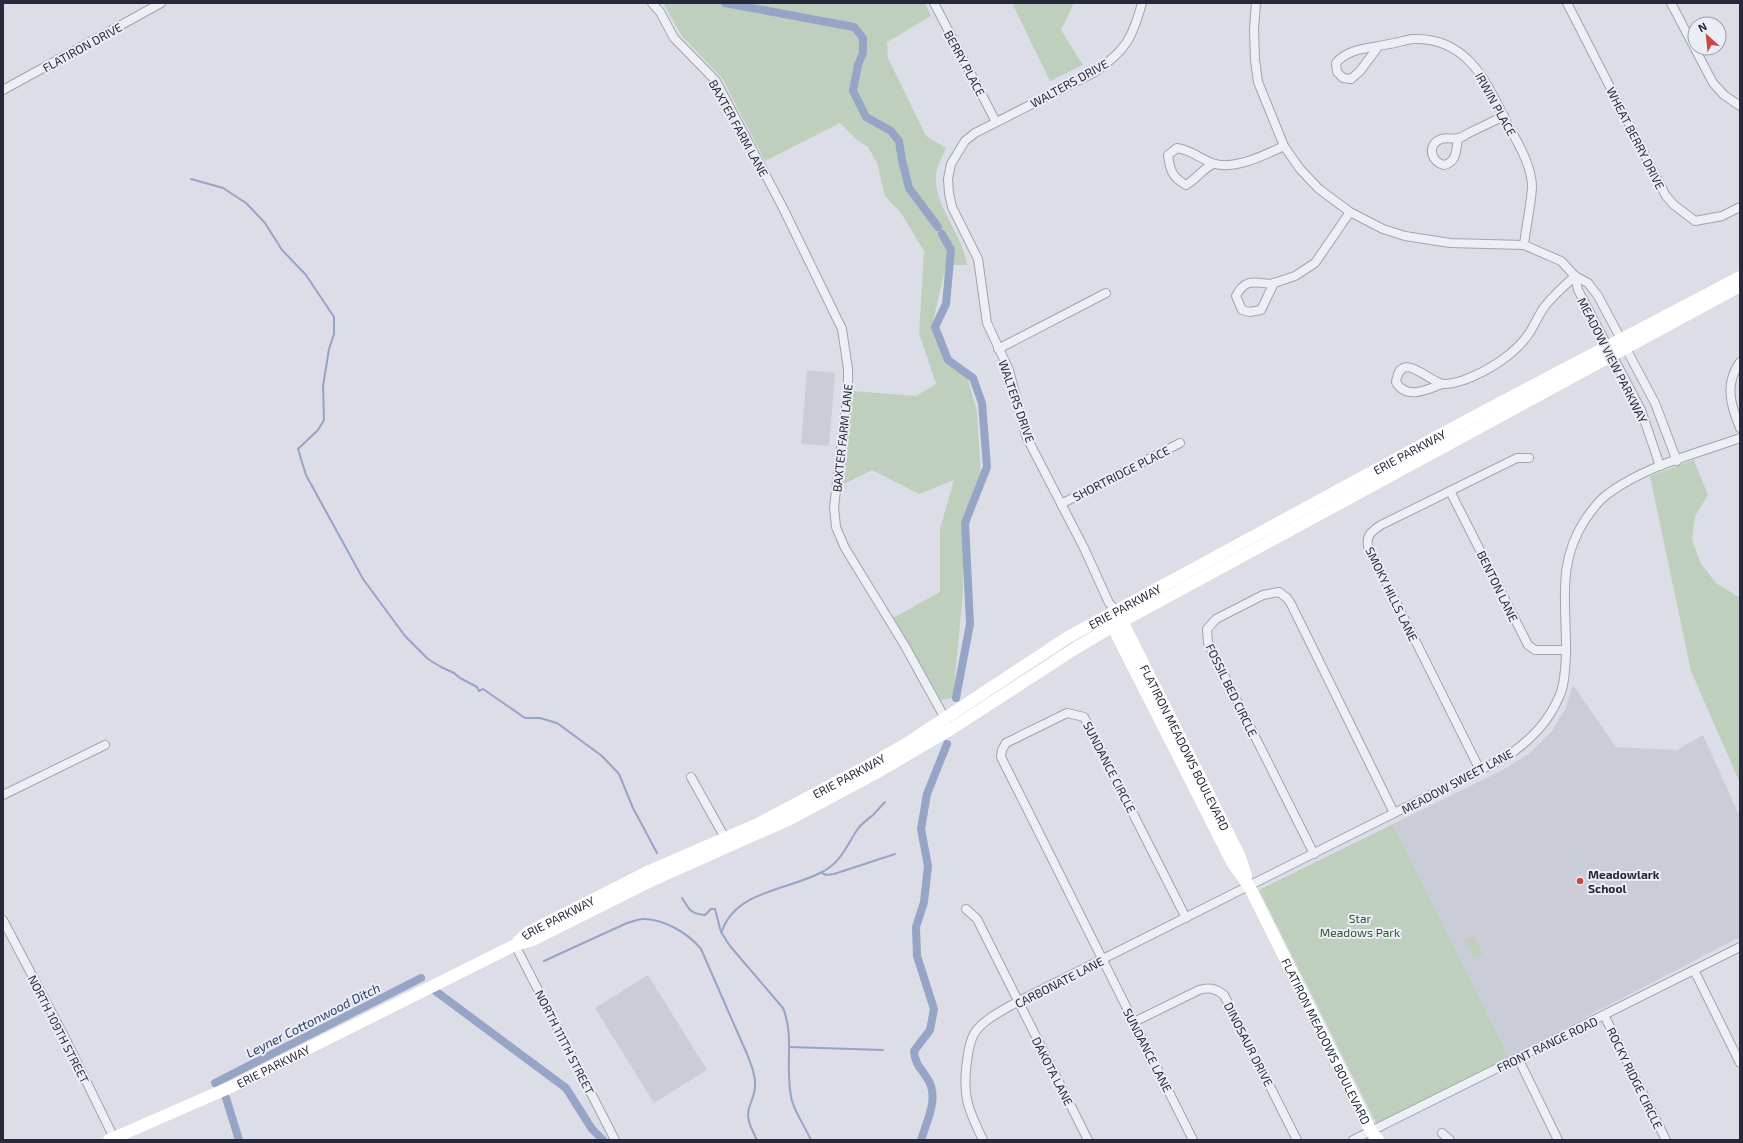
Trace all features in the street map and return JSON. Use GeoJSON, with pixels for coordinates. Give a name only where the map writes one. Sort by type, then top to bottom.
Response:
{"type":"FeatureCollection","features":[{"type":"Feature","properties":{"kind":"main road","name":"ERIE PARKWAY"},"geometry":{"type":"LineString","coordinates":[[515,944],[527,933],[647,872],[785,810],[906,744],[948,724],[1118,624],[1624,344],[1740,277]]}},
{"type":"Feature","properties":{"kind":"main road","name":"ERIE PARKWAY"},"geometry":{"type":"LineString","coordinates":[[1624,344],[1740,286]]}},
{"type":"Feature","properties":{"kind":"main road","name":"ERIE PARKWAY"},"geometry":{"type":"LineString","coordinates":[[112,1139],[233,1086],[515,944],[532,940],[654,879],[790,819],[876,773],[948,724],[1068,636],[1112,609],[1477,415],[1611,351]]}},
{"type":"Feature","properties":{"kind":"main road","name":"FLATIRON MEADOWS BOULEVARD"},"geometry":{"type":"LineString","coordinates":[[1112,609],[1232,862],[1249,886],[1374,1137]]}},
{"type":"Feature","properties":{"kind":"street","name":"FLATIRON DRIVE"},"geometry":{"type":"LineString","coordinates":[[3,90],[100,38],[160,3]]}},
{"type":"Feature","properties":{"kind":"street","name":"BAXTER FARM LANE"},"geometry":{"type":"LineString","coordinates":[[652,3],[660,12],[674,38],[716,81],[783,208],[842,329],[848,369],[848,392],[834,506],[836,527],[845,548],[905,646],[948,724]]}},
{"type":"Feature","properties":{"kind":"street","name":"BERRY PLACE"},"geometry":{"type":"LineString","coordinates":[[934,3],[996,122]]}},
{"type":"Feature","properties":{"kind":"street","name":"WALTERS DRIVE"},"geometry":{"type":"LineString","coordinates":[[1112,609],[1026,436],[1009,370],[987,323],[978,259],[952,207],[948,179],[951,164],[965,141],[996,122],[1095,72],[1111,60],[1125,47],[1136,24],[1142,3]]}},
{"type":"Feature","properties":{"kind":"street","name":"MEADOW VIEW PARKWAY"},"geometry":{"type":"LineString","coordinates":[[1256,3],[1254,29],[1258,82],[1284,146],[1300,169],[1320,189],[1350,212],[1383,229],[1405,236],[1450,243],[1504,243],[1524,245],[1561,261],[1575,276],[1588,282],[1598,296],[1656,403],[1677,461]]}},
{"type":"Feature","properties":{"kind":"street","name":"WHEAT BERRY DRIVE"},"geometry":{"type":"LineString","coordinates":[[1567,3],[1666,196],[1674,205],[1695,221],[1722,216],[1740,207]]}},
{"type":"Feature","properties":{"kind":"street"},"geometry":{"type":"LineString","coordinates":[[1671,3],[1713,83],[1724,95],[1740,106]]}},
{"type":"Feature","properties":{"kind":"street","name":"IRWIN PLACE"},"geometry":{"type":"LineString","coordinates":[[1378,47],[1360,71],[1351,79],[1343,78],[1337,72],[1336,63],[1341,56],[1353,52],[1413,39],[1432,41],[1450,47],[1463,55],[1481,73],[1522,151],[1529,170],[1532,186],[1524,245]]}},
{"type":"Feature","properties":{"kind":"street"},"geometry":{"type":"LineString","coordinates":[[1458,138],[1504,116]]}},
{"type":"Feature","properties":{"kind":"street"},"geometry":{"type":"LineString","coordinates":[[1213,164],[1188,150],[1177,148],[1168,155],[1170,168],[1176,179],[1186,185],[1195,180],[1205,168],[1213,164],[1253,161],[1284,146]]}},
{"type":"Feature","properties":{"kind":"street"},"geometry":{"type":"LineString","coordinates":[[1274,283],[1261,310],[1250,312],[1242,310],[1236,296],[1241,286],[1250,282],[1274,283],[1295,276],[1315,263],[1350,212]]}},
{"type":"Feature","properties":{"kind":"street","name":"MEADOW VIEW PARKWAY"},"geometry":{"type":"LineString","coordinates":[[1575,276],[1578,290],[1641,410],[1660,466]]}},
{"type":"Feature","properties":{"kind":"street"},"geometry":{"type":"LineString","coordinates":[[1442,384],[1411,367],[1400,371],[1396,382],[1402,390],[1410,392],[1431,389],[1442,384],[1459,382],[1496,364],[1515,349],[1529,334],[1545,307],[1575,276]]}},
{"type":"Feature","properties":{"kind":"street"},"geometry":{"type":"LineString","coordinates":[[998,349],[1106,293]]}},
{"type":"Feature","properties":{"kind":"street"},"geometry":{"type":"LineString","coordinates":[[1740,362],[1733,374],[1730,385],[1730,397],[1733,411],[1740,428]]}},
{"type":"Feature","properties":{"kind":"street","name":"MEADOW SWEET LANE"},"geometry":{"type":"LineString","coordinates":[[1249,886],[1508,756],[1530,740],[1545,722],[1560,696],[1564,681],[1566,650],[1564,581],[1567,559],[1576,533],[1589,514],[1607,494],[1639,474],[1740,438]]}},
{"type":"Feature","properties":{"kind":"street","name":"SHORTRIDGE PLACE"},"geometry":{"type":"LineString","coordinates":[[1061,504],[1180,443]]}},
{"type":"Feature","properties":{"kind":"street","name":"SMOKY HILLS LANE"},"geometry":{"type":"LineString","coordinates":[[1480,770],[1374,559],[1368,546],[1367,538],[1371,532],[1381,525],[1517,458],[1529,458]]}},
{"type":"Feature","properties":{"kind":"street","name":"BENTON LANE"},"geometry":{"type":"LineString","coordinates":[[1450,491],[1528,645],[1535,650],[1566,650]]}},
{"type":"Feature","properties":{"kind":"street","name":"FOSSIL BED CIRCLE"},"geometry":{"type":"LineString","coordinates":[[1314,854],[1208,643],[1207,629],[1216,619],[1263,595],[1279,592],[1287,598],[1394,813]]}},
{"type":"Feature","properties":{"kind":"street","name":"SUNDANCE CIRCLE"},"geometry":{"type":"LineString","coordinates":[[1102,960],[1002,757],[1002,750],[1006,743],[1013,739],[1067,713],[1084,717],[1186,918]]}},
{"type":"Feature","properties":{"kind":"street"},"geometry":{"type":"LineString","coordinates":[[3,795],[105,745]]}},
{"type":"Feature","properties":{"kind":"street"},"geometry":{"type":"LineString","coordinates":[[691,778],[725,838]]}},
{"type":"Feature","properties":{"kind":"street","name":"CARBONATE LANE"},"geometry":{"type":"LineString","coordinates":[[983,1140],[966,1102],[964,1081],[968,1055],[974,1034],[989,1019],[1019,1001],[1249,886]]}},
{"type":"Feature","properties":{"kind":"street","name":"DAKOTA LANE"},"geometry":{"type":"LineString","coordinates":[[966,909],[977,918],[1088,1140]]}},
{"type":"Feature","properties":{"kind":"street","name":"NORTH 109TH STREET"},"geometry":{"type":"LineString","coordinates":[[3,920],[65,1038],[112,1139]]}},
{"type":"Feature","properties":{"kind":"street","name":"NORTH 111TH STREET"},"geometry":{"type":"LineString","coordinates":[[515,944],[615,1140]]}},
{"type":"Feature","properties":{"kind":"street","name":"FRONT RANGE ROAD"},"geometry":{"type":"LineString","coordinates":[[1353,1140],[1374,1137],[1518,1058],[1740,947]]}},
{"type":"Feature","properties":{"kind":"street","name":"SUNDANCE LANE"},"geometry":{"type":"LineString","coordinates":[[1102,960],[1193,1140]]}},
{"type":"Feature","properties":{"kind":"street"},"geometry":{"type":"LineString","coordinates":[[1694,970],[1740,1063]]}},
{"type":"Feature","properties":{"kind":"street","name":"DINOSAUR DRIVE"},"geometry":{"type":"LineString","coordinates":[[1134,1022],[1198,990],[1208,987],[1217,989],[1224,995],[1297,1140]]}},
{"type":"Feature","properties":{"kind":"street","name":"ROCKY RIDGE CIRCLE"},"geometry":{"type":"LineString","coordinates":[[1604,1015],[1666,1140]]}},
{"type":"Feature","properties":{"kind":"street"},"geometry":{"type":"LineString","coordinates":[[1518,1058],[1558,1140]]}},
{"type":"Feature","properties":{"kind":"street"},"geometry":{"type":"LineString","coordinates":[[1442,1133],[1450,1140]]}},
{"type":"Feature","properties":{"kind":"shaded area"},"geometry":{"type":"Polygon","coordinates":[[[807,370],[835,373],[829,446],[801,444],[807,370]]]}},
{"type":"Feature","properties":{"kind":"shaded area","name":"Meadowlark School"},"geometry":{"type":"Polygon","coordinates":[[[1573,685],[1616,747],[1677,750],[1703,735],[1740,817],[1740,937],[1509,1057],[1393,824],[1501,771],[1530,753],[1552,731],[1565,709],[1573,685]]]}},
{"type":"Feature","properties":{"kind":"shaded area"},"geometry":{"type":"Polygon","coordinates":[[[648,975],[707,1070],[654,1103],[595,1008],[648,975]]]}},
{"type":"Feature","properties":{"kind":"green space"},"geometry":{"type":"Polygon","coordinates":[[[663,3],[925,3],[931,16],[887,42],[888,58],[926,136],[946,148],[936,175],[936,186],[943,208],[960,242],[967,265],[946,265],[932,326],[946,358],[968,379],[977,412],[981,476],[963,521],[963,592],[953,698],[941,700],[893,618],[940,592],[940,529],[954,480],[919,494],[872,470],[842,485],[853,391],[916,396],[936,384],[919,333],[924,251],[901,213],[885,196],[877,163],[868,147],[857,140],[840,123],[765,161],[722,78],[682,36],[663,3]]]}},
{"type":"Feature","properties":{"kind":"green space"},"geometry":{"type":"Polygon","coordinates":[[[1012,3],[1074,3],[1061,30],[1083,65],[1050,81],[1012,3]]]}},
{"type":"Feature","properties":{"kind":"green space"},"geometry":{"type":"Polygon","coordinates":[[[1694,460],[1708,495],[1695,516],[1692,540],[1701,564],[1716,583],[1740,598],[1740,783],[1691,671],[1650,476],[1694,460]]]}},
{"type":"Feature","properties":{"kind":"green space","name":"Star Meadows Park"},"geometry":{"type":"Polygon","coordinates":[[[1393,824],[1509,1057],[1376,1123],[1259,890],[1393,824]]]}},
{"type":"Feature","properties":{"kind":"green space"},"geometry":{"type":"Polygon","coordinates":[[[1474,936],[1483,954],[1474,958],[1465,940],[1474,936]]]}},
{"type":"Feature","properties":{"kind":"waterway","name":"Leyner Cottonwood Ditch"},"geometry":{"type":"LineString","coordinates":[[725,3],[854,27],[863,38],[863,53],[858,65],[853,91],[866,117],[891,131],[899,141],[909,188],[938,227]]}},
{"type":"Feature","properties":{"kind":"waterway"},"geometry":{"type":"LineString","coordinates":[[191,179],[223,188],[246,203],[265,223],[282,250],[306,275],[334,317],[334,334],[329,349],[323,386],[324,420],[318,430],[298,449],[306,475],[363,579],[405,636],[428,659],[477,687],[479,691],[483,689],[525,718],[540,718],[557,723],[602,756],[619,774],[633,808],[657,853]]}},
{"type":"Feature","properties":{"kind":"waterway","name":"Leyner Cottonwood Ditch"},"geometry":{"type":"LineString","coordinates":[[942,234],[951,250],[946,304],[935,327],[948,360],[973,378],[982,403],[987,467],[965,523],[970,624],[956,698]]}},
{"type":"Feature","properties":{"kind":"waterway","name":"Leyner Cottonwood Ditch"},"geometry":{"type":"LineString","coordinates":[[921,1140],[931,1109],[932,1093],[931,1085],[920,1068],[914,1051],[930,1030],[934,1009],[917,956],[916,927],[924,902],[928,866],[921,829],[927,794],[947,744]]}},
{"type":"Feature","properties":{"kind":"waterway"},"geometry":{"type":"LineString","coordinates":[[722,931],[729,918],[739,907],[750,900],[764,893],[807,879],[833,865],[838,860],[859,828],[885,802]]}},
{"type":"Feature","properties":{"kind":"waterway"},"geometry":{"type":"LineString","coordinates":[[822,873],[826,875],[834,874],[895,854]]}},
{"type":"Feature","properties":{"kind":"waterway"},"geometry":{"type":"LineString","coordinates":[[682,898],[691,911],[696,914],[705,915],[711,909],[715,909],[721,932],[730,946],[783,1008],[787,1019],[789,1042],[789,1078],[792,1101],[811,1140]]}},
{"type":"Feature","properties":{"kind":"waterway"},"geometry":{"type":"LineString","coordinates":[[544,961],[627,923],[641,919],[659,921],[667,924],[682,932],[696,943],[701,949],[752,1066],[755,1079],[755,1089],[748,1119],[757,1140]]}},
{"type":"Feature","properties":{"kind":"waterway","name":"Leyner Cottonwood Ditch"},"geometry":{"type":"LineString","coordinates":[[215,1083],[421,978]]}},
{"type":"Feature","properties":{"kind":"waterway","name":"Leyner Cottonwood Ditch"},"geometry":{"type":"LineString","coordinates":[[434,990],[566,1088],[592,1129],[603,1140]]}},
{"type":"Feature","properties":{"kind":"waterway"},"geometry":{"type":"LineString","coordinates":[[789,1047],[883,1050]]}},
{"type":"Feature","properties":{"kind":"waterway","name":"Leyner Cottonwood Ditch"},"geometry":{"type":"LineString","coordinates":[[226,1098],[239,1140]]}},
{"type":"Feature","properties":{"kind":"place","name":"Meadowlark School"},"geometry":{"type":"Point","coordinates":[1580,881]}}]}
